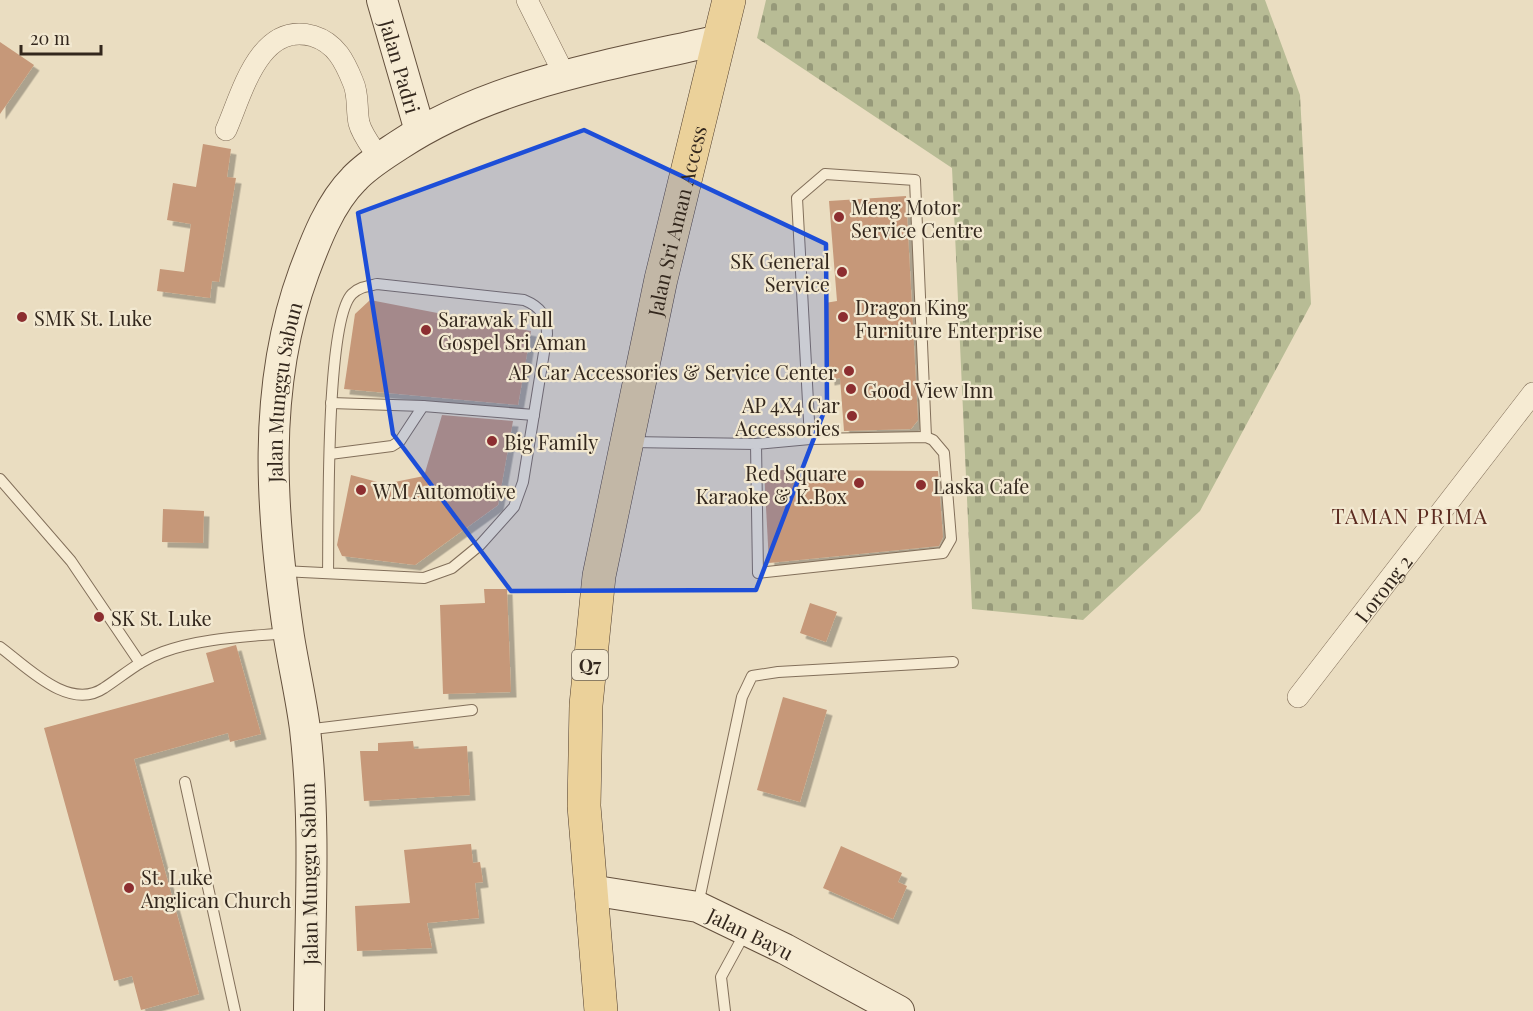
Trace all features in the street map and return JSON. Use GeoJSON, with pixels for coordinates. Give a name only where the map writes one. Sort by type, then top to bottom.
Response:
{"type":"FeatureCollection","features":[{"type":"Feature","properties":{"kind":"main road","name":"Jalan Sri Aman Access"},"geometry":{"type":"LineString","coordinates":[[627,442],[661,279],[729,0]]}},
{"type":"Feature","properties":{"kind":"main road","name":"Q7"},"geometry":{"type":"LineString","coordinates":[[601,1011],[584,806],[586,705],[599,576],[627,442]]}},
{"type":"Feature","properties":{"kind":"street","name":"Jalan Padri"},"geometry":{"type":"LineString","coordinates":[[382,0],[420,132]]}},
{"type":"Feature","properties":{"kind":"street"},"geometry":{"type":"LineString","coordinates":[[527,0],[565,76]]}},
{"type":"Feature","properties":{"kind":"street"},"geometry":{"type":"LineString","coordinates":[[226,130],[252,68],[265,50],[281,38],[307,35],[338,51],[355,86],[359,124],[380,158]]}},
{"type":"Feature","properties":{"kind":"street","name":"Jalan Munggu Sabun"},"geometry":{"type":"LineString","coordinates":[[309,1011],[312,854],[305,730],[289,633],[274,507],[272,444],[279,380],[292,305],[310,256],[335,204],[354,179],[380,158],[449,116],[565,76],[719,40]]}},
{"type":"Feature","properties":{"kind":"street","name":"Lorong 2"},"geometry":{"type":"LineString","coordinates":[[1298,697],[1533,393]]}},
{"type":"Feature","properties":{"kind":"street","name":"Jalan Bayu"},"geometry":{"type":"LineString","coordinates":[[590,890],[698,907],[900,1011]]}},
{"type":"Feature","properties":{"kind":"lane"},"geometry":{"type":"LineString","coordinates":[[810,439],[797,198],[825,174],[915,180],[926,437]]}},
{"type":"Feature","properties":{"kind":"lane"},"geometry":{"type":"LineString","coordinates":[[282,571],[424,578],[452,568],[480,545],[514,507],[523,482],[547,334],[543,314],[535,305],[524,300],[377,284],[362,287],[351,295],[342,312],[330,403],[328,573]]}},
{"type":"Feature","properties":{"kind":"lane"},"geometry":{"type":"LineString","coordinates":[[330,403],[423,406],[534,415]]}},
{"type":"Feature","properties":{"kind":"lane"},"geometry":{"type":"LineString","coordinates":[[330,454],[392,446],[400,441],[423,406]]}},
{"type":"Feature","properties":{"kind":"lane"},"geometry":{"type":"LineString","coordinates":[[627,442],[756,444],[810,439],[926,437],[933,440],[944,453],[951,539],[943,553],[758,573],[756,444]]}},
{"type":"Feature","properties":{"kind":"lane"},"geometry":{"type":"LineString","coordinates":[[0,479],[72,561],[140,663]]}},
{"type":"Feature","properties":{"kind":"lane"},"geometry":{"type":"LineString","coordinates":[[0,647],[52,686],[83,694],[99,691],[140,663],[163,652],[198,644],[289,633]]}},
{"type":"Feature","properties":{"kind":"lane"},"geometry":{"type":"LineString","coordinates":[[698,907],[742,697],[752,676],[777,672],[953,662]]}},
{"type":"Feature","properties":{"kind":"lane"},"geometry":{"type":"LineString","coordinates":[[305,730],[472,710]]}},
{"type":"Feature","properties":{"kind":"lane"},"geometry":{"type":"LineString","coordinates":[[185,782],[235,1011]]}},
{"type":"Feature","properties":{"kind":"lane"},"geometry":{"type":"LineString","coordinates":[[725,1011],[721,977],[746,930]]}},
{"type":"Feature","properties":{"kind":"highlighted area"},"geometry":{"type":"Polygon","coordinates":[[[584,130],[826,244],[827,404],[756,590],[511,591],[393,434],[358,213],[584,130]]]}},
{"type":"Feature","properties":{"kind":"green space"},"geometry":{"type":"Polygon","coordinates":[[[766,0],[1265,0],[1300,95],[1311,304],[1200,511],[1083,620],[972,609],[952,168],[757,38],[766,0]]]}},
{"type":"Feature","properties":{"kind":"building"},"geometry":{"type":"Polygon","coordinates":[[[0,42],[34,65],[0,114],[0,42]]]}},
{"type":"Feature","properties":{"kind":"building"},"geometry":{"type":"Polygon","coordinates":[[[203,144],[231,149],[227,177],[236,178],[219,282],[212,281],[210,298],[157,291],[160,269],[184,272],[191,224],[167,220],[173,183],[196,187],[203,144]]]}},
{"type":"Feature","properties":{"kind":"building"},"geometry":{"type":"Polygon","coordinates":[[[906,196],[918,420],[911,429],[844,431],[840,378],[829,380],[825,303],[837,301],[829,201],[906,196]]]}},
{"type":"Feature","properties":{"kind":"building"},"geometry":{"type":"Polygon","coordinates":[[[370,300],[531,331],[518,405],[344,389],[355,314],[370,300]]]}},
{"type":"Feature","properties":{"kind":"building"},"geometry":{"type":"Polygon","coordinates":[[[442,415],[513,421],[498,505],[415,565],[342,556],[337,545],[351,475],[385,484],[424,476],[442,415]]]}},
{"type":"Feature","properties":{"kind":"building"},"geometry":{"type":"Polygon","coordinates":[[[764,470],[938,471],[943,537],[939,546],[769,563],[764,470]]]}},
{"type":"Feature","properties":{"kind":"building"},"geometry":{"type":"Polygon","coordinates":[[[163,509],[204,511],[203,543],[162,542],[163,509]]]}},
{"type":"Feature","properties":{"kind":"building"},"geometry":{"type":"Polygon","coordinates":[[[484,589],[507,589],[511,692],[443,694],[440,605],[485,603],[484,589]]]}},
{"type":"Feature","properties":{"kind":"building"},"geometry":{"type":"Polygon","coordinates":[[[810,603],[837,612],[826,642],[800,633],[810,603]]]}},
{"type":"Feature","properties":{"kind":"building"},"geometry":{"type":"Polygon","coordinates":[[[236,645],[261,734],[230,742],[228,733],[134,759],[199,994],[141,1010],[132,976],[114,981],[44,728],[214,682],[206,653],[236,645]]]}},
{"type":"Feature","properties":{"kind":"building"},"geometry":{"type":"Polygon","coordinates":[[[783,697],[827,710],[800,802],[757,790],[783,697]]]}},
{"type":"Feature","properties":{"kind":"building"},"geometry":{"type":"Polygon","coordinates":[[[413,741],[414,749],[467,746],[470,795],[364,801],[360,751],[378,751],[378,743],[413,741]]]}},
{"type":"Feature","properties":{"kind":"building"},"geometry":{"type":"Polygon","coordinates":[[[471,844],[473,863],[480,862],[483,882],[475,883],[479,918],[427,923],[432,948],[357,951],[355,906],[410,903],[404,850],[471,844]]]}},
{"type":"Feature","properties":{"kind":"building"},"geometry":{"type":"Polygon","coordinates":[[[841,846],[902,873],[898,882],[907,886],[893,919],[823,888],[841,846]]]}},
{"type":"Feature","properties":{"kind":"place","name":"Meng Motor Service Centre"},"geometry":{"type":"Point","coordinates":[839,217]}},
{"type":"Feature","properties":{"kind":"place","name":"SK General Service"},"geometry":{"type":"Point","coordinates":[842,272]}},
{"type":"Feature","properties":{"kind":"place","name":"SMK St. Luke"},"geometry":{"type":"Point","coordinates":[22,317]}},
{"type":"Feature","properties":{"kind":"place","name":"Dragon King Furniture Enterprise"},"geometry":{"type":"Point","coordinates":[843,317]}},
{"type":"Feature","properties":{"kind":"place","name":"Sarawak Full Gospel Sri Aman"},"geometry":{"type":"Point","coordinates":[426,330]}},
{"type":"Feature","properties":{"kind":"place","name":"AP Car Accessories & Service Center"},"geometry":{"type":"Point","coordinates":[849,371]}},
{"type":"Feature","properties":{"kind":"place","name":"Good View Inn"},"geometry":{"type":"Point","coordinates":[851,389]}},
{"type":"Feature","properties":{"kind":"place","name":"AP 4X4 Car Accessories"},"geometry":{"type":"Point","coordinates":[852,416]}},
{"type":"Feature","properties":{"kind":"place","name":"Big Family"},"geometry":{"type":"Point","coordinates":[492,441]}},
{"type":"Feature","properties":{"kind":"place","name":"Red Square Karaoke & K.Box"},"geometry":{"type":"Point","coordinates":[859,483]}},
{"type":"Feature","properties":{"kind":"place","name":"Laska Cafe"},"geometry":{"type":"Point","coordinates":[921,485]}},
{"type":"Feature","properties":{"kind":"place","name":"WM Automotive"},"geometry":{"type":"Point","coordinates":[361,490]}},
{"type":"Feature","properties":{"kind":"place","name":"SK St. Luke"},"geometry":{"type":"Point","coordinates":[99,617]}},
{"type":"Feature","properties":{"kind":"place","name":"St. Luke Anglican Church"},"geometry":{"type":"Point","coordinates":[129,888]}},
{"type":"Feature","properties":{"kind":"district","name":"TAMAN PRIMA"},"geometry":{"type":"Point","coordinates":[1410,515]}}]}
